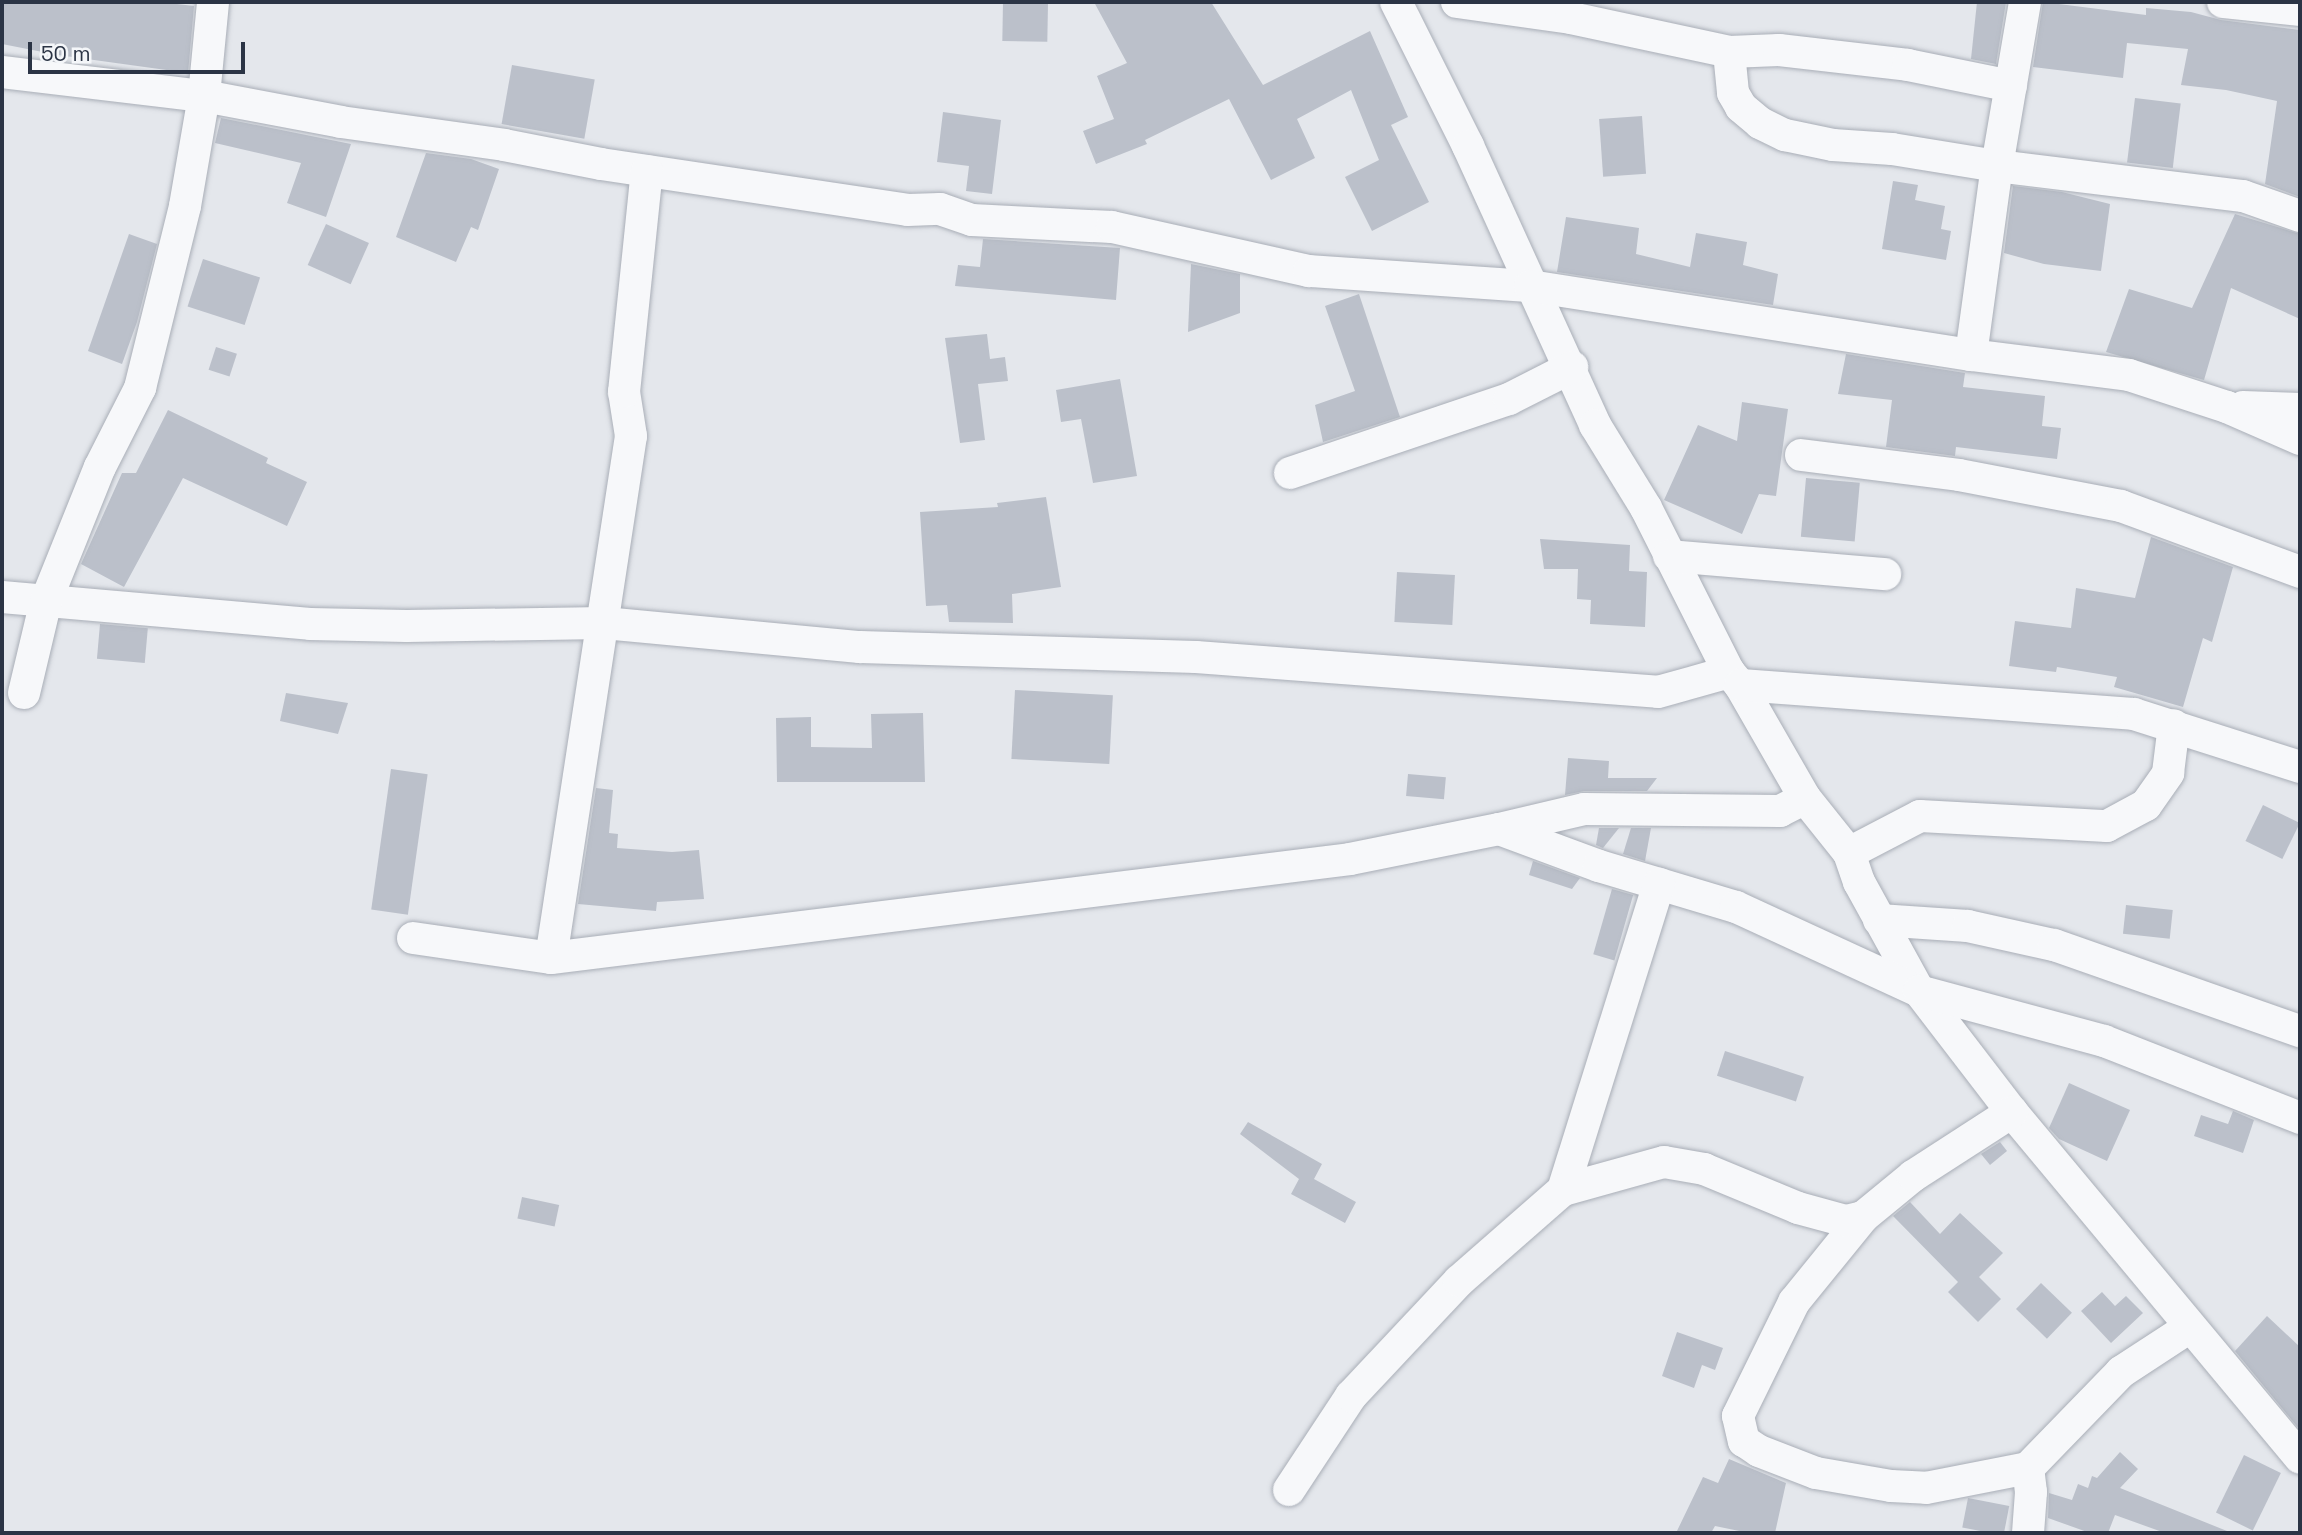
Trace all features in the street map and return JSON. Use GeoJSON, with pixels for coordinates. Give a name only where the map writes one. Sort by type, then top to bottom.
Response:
{"type":"FeatureCollection","features":[{"type":"Feature","properties":{"kind":"street"},"geometry":{"type":"LineString","coordinates":[[24,693],[46,601],[100,467],[140,388],[185,206],[204,96],[213,2]]}},
{"type":"Feature","properties":{"kind":"street"},"geometry":{"type":"LineString","coordinates":[[1396,2],[1468,146],[1530,286],[1572,367],[1595,425],[1646,508],[1735,679],[1805,798],[1849,853],[1858,882],[1919,991],[2012,1112],[2300,1458]]}},
{"type":"Feature","properties":{"kind":"street"},"geometry":{"type":"LineString","coordinates":[[1457,2],[1571,18],[1729,52],[1779,50],[1908,65],[2011,86]]}},
{"type":"Feature","properties":{"kind":"street"},"geometry":{"type":"LineString","coordinates":[[1971,355],[1997,166],[2025,2]]}},
{"type":"Feature","properties":{"kind":"street"},"geometry":{"type":"LineString","coordinates":[[2223,2],[2300,10]]}},
{"type":"Feature","properties":{"kind":"street"},"geometry":{"type":"LineString","coordinates":[[1729,52],[1733,93],[1741,107],[1760,123],[1785,135],[1833,145],[1892,149],[1997,166],[2243,196],[2300,216]]}},
{"type":"Feature","properties":{"kind":"street"},"geometry":{"type":"LineString","coordinates":[[2,72],[204,96],[341,122],[504,145],[647,171],[908,210],[940,209],[972,220],[1112,227],[1308,271],[1530,286],[1971,355],[2129,375],[2227,407],[2300,439]]}},
{"type":"Feature","properties":{"kind":"street"},"geometry":{"type":"LineString","coordinates":[[551,958],[631,436],[624,392],[647,171]]}},
{"type":"Feature","properties":{"kind":"street"},"geometry":{"type":"LineString","coordinates":[[1290,473],[1509,399],[1572,367]]}},
{"type":"Feature","properties":{"kind":"street"},"geometry":{"type":"LineString","coordinates":[[2227,407],[2300,409]]}},
{"type":"Feature","properties":{"kind":"street"},"geometry":{"type":"LineString","coordinates":[[1801,455],[1959,475],[2122,506],[2300,572]]}},
{"type":"Feature","properties":{"kind":"street"},"geometry":{"type":"LineString","coordinates":[[1669,556],[1885,573]]}},
{"type":"Feature","properties":{"kind":"street"},"geometry":{"type":"LineString","coordinates":[[2,597],[310,624],[407,626],[604,623],[860,647],[1196,657],[1658,692],[1735,679],[2134,714],[2300,767]]}},
{"type":"Feature","properties":{"kind":"street"},"geometry":{"type":"LineString","coordinates":[[1849,853],[1920,817],[2107,827],[2146,805],[2168,773],[2174,725]]}},
{"type":"Feature","properties":{"kind":"street"},"geometry":{"type":"LineString","coordinates":[[413,938],[551,958],[1349,859],[1584,809],[1780,811],[1805,798]]}},
{"type":"Feature","properties":{"kind":"street"},"geometry":{"type":"LineString","coordinates":[[1499,829],[1659,884],[1736,907],[1919,991],[2104,1041],[2300,1118]]}},
{"type":"Feature","properties":{"kind":"street"},"geometry":{"type":"LineString","coordinates":[[1563,1190],[1659,884]]}},
{"type":"Feature","properties":{"kind":"street"},"geometry":{"type":"LineString","coordinates":[[1879,920],[1968,926],[2054,945],[2300,1031]]}},
{"type":"Feature","properties":{"kind":"street"},"geometry":{"type":"LineString","coordinates":[[2012,1112],[1913,1176],[1863,1217],[1794,1302],[1738,1416],[1744,1441],[1759,1451],[1816,1473],[1891,1486],[1926,1488],[2028,1468],[2121,1372],[2190,1327]]}},
{"type":"Feature","properties":{"kind":"street"},"geometry":{"type":"LineString","coordinates":[[1289,1490],[1351,1396],[1459,1281],[1563,1190],[1664,1162],[1704,1169],[1828,1218],[1846,1221],[1863,1217]]}},
{"type":"Feature","properties":{"kind":"street"},"geometry":{"type":"LineString","coordinates":[[2028,1468],[2031,1492],[2028,1533]]}},
{"type":"Feature","properties":{"kind":"building"},"geometry":{"type":"Polygon","coordinates":[[[2,2],[160,2],[194,6],[188,73],[58,55],[2,44],[2,2]]]}},
{"type":"Feature","properties":{"kind":"building"},"geometry":{"type":"Polygon","coordinates":[[[1003,2],[1048,3],[1047,42],[1002,41],[1003,2]]]}},
{"type":"Feature","properties":{"kind":"building"},"geometry":{"type":"Polygon","coordinates":[[[1094,2],[1211,2],[1263,85],[1370,31],[1408,117],[1391,125],[1429,202],[1372,231],[1345,177],[1379,160],[1351,90],[1297,119],[1315,158],[1271,180],[1229,99],[1145,140],[1147,144],[1096,164],[1083,131],[1114,119],[1097,76],[1127,63],[1094,2]]]}},
{"type":"Feature","properties":{"kind":"building"},"geometry":{"type":"Polygon","coordinates":[[[1977,2],[2006,2],[1996,64],[1971,59],[1977,2]]]}},
{"type":"Feature","properties":{"kind":"building"},"geometry":{"type":"Polygon","coordinates":[[[2043,2],[2146,15],[2146,8],[2191,12],[2221,20],[2300,30],[2300,197],[2265,184],[2277,101],[2226,90],[2181,85],[2188,49],[2127,43],[2123,78],[2033,67],[2043,2]]]}},
{"type":"Feature","properties":{"kind":"building"},"geometry":{"type":"Polygon","coordinates":[[[512,65],[595,80],[584,139],[502,124],[512,65]]]}},
{"type":"Feature","properties":{"kind":"building"},"geometry":{"type":"Polygon","coordinates":[[[2135,98],[2181,104],[2173,168],[2127,163],[2135,98]]]}},
{"type":"Feature","properties":{"kind":"building"},"geometry":{"type":"Polygon","coordinates":[[[943,112],[1001,120],[992,194],[966,191],[969,166],[937,162],[943,112]]]}},
{"type":"Feature","properties":{"kind":"building"},"geometry":{"type":"Polygon","coordinates":[[[1642,116],[1646,174],[1603,177],[1599,119],[1642,116]]]}},
{"type":"Feature","properties":{"kind":"building"},"geometry":{"type":"Polygon","coordinates":[[[221,118],[351,144],[326,217],[287,203],[301,163],[215,143],[221,118]]]}},
{"type":"Feature","properties":{"kind":"building"},"geometry":{"type":"Polygon","coordinates":[[[426,153],[471,159],[499,169],[478,230],[471,227],[456,262],[396,237],[426,153]]]}},
{"type":"Feature","properties":{"kind":"building"},"geometry":{"type":"Polygon","coordinates":[[[1893,181],[1918,185],[1915,200],[1945,206],[1941,229],[1951,231],[1946,260],[1882,249],[1893,181]]]}},
{"type":"Feature","properties":{"kind":"building"},"geometry":{"type":"Polygon","coordinates":[[[2013,186],[2062,192],[2110,204],[2101,271],[2044,264],[2004,253],[2013,186]]]}},
{"type":"Feature","properties":{"kind":"building"},"geometry":{"type":"Polygon","coordinates":[[[2235,214],[2300,234],[2300,319],[2231,288],[2204,380],[2106,352],[2129,289],[2192,308],[2235,214]]]}},
{"type":"Feature","properties":{"kind":"building"},"geometry":{"type":"Polygon","coordinates":[[[1566,217],[1639,228],[1636,254],[1690,267],[1696,233],[1747,242],[1743,265],[1778,274],[1773,305],[1557,272],[1566,217]]]}},
{"type":"Feature","properties":{"kind":"building"},"geometry":{"type":"Polygon","coordinates":[[[326,224],[369,243],[351,284],[308,265],[326,224]]]}},
{"type":"Feature","properties":{"kind":"building"},"geometry":{"type":"Polygon","coordinates":[[[129,234],[157,244],[137,322],[122,364],[88,351],[129,234]]]}},
{"type":"Feature","properties":{"kind":"building"},"geometry":{"type":"Polygon","coordinates":[[[983,239],[1120,248],[1116,300],[955,286],[958,265],[980,267],[983,239]]]}},
{"type":"Feature","properties":{"kind":"building"},"geometry":{"type":"Polygon","coordinates":[[[203,259],[260,278],[245,325],[188,307],[203,259]]]}},
{"type":"Feature","properties":{"kind":"building"},"geometry":{"type":"Polygon","coordinates":[[[1191,264],[1240,274],[1240,313],[1188,332],[1191,264]]]}},
{"type":"Feature","properties":{"kind":"building"},"geometry":{"type":"Polygon","coordinates":[[[1359,294],[1400,417],[1323,442],[1315,405],[1355,391],[1325,306],[1359,294]]]}},
{"type":"Feature","properties":{"kind":"building"},"geometry":{"type":"Polygon","coordinates":[[[987,334],[990,359],[1005,357],[1008,381],[978,384],[985,440],[960,443],[945,338],[987,334]]]}},
{"type":"Feature","properties":{"kind":"building"},"geometry":{"type":"Polygon","coordinates":[[[216,347],[237,354],[230,377],[209,370],[216,347]]]}},
{"type":"Feature","properties":{"kind":"building"},"geometry":{"type":"Polygon","coordinates":[[[1846,354],[1965,373],[1963,387],[2045,396],[2042,426],[2061,428],[2057,459],[1956,447],[1955,456],[1886,447],[1892,400],[1838,394],[1846,354]]]}},
{"type":"Feature","properties":{"kind":"building"},"geometry":{"type":"Polygon","coordinates":[[[1120,379],[1137,476],[1093,483],[1081,419],[1061,422],[1056,390],[1120,379]]]}},
{"type":"Feature","properties":{"kind":"building"},"geometry":{"type":"Polygon","coordinates":[[[1742,402],[1788,409],[1776,496],[1759,494],[1742,534],[1664,500],[1698,425],[1737,441],[1742,402]]]}},
{"type":"Feature","properties":{"kind":"building"},"geometry":{"type":"Polygon","coordinates":[[[168,410],[268,458],[266,463],[307,482],[287,526],[183,478],[124,587],[81,564],[122,473],[136,473],[168,410]]]}},
{"type":"Feature","properties":{"kind":"building"},"geometry":{"type":"Polygon","coordinates":[[[1806,478],[1860,483],[1855,541],[1801,537],[1806,478]]]}},
{"type":"Feature","properties":{"kind":"building"},"geometry":{"type":"Polygon","coordinates":[[[1046,497],[1061,587],[1012,594],[1013,623],[949,622],[947,605],[926,606],[920,512],[998,507],[997,503],[1046,497]]]}},
{"type":"Feature","properties":{"kind":"building"},"geometry":{"type":"Polygon","coordinates":[[[2151,537],[2233,567],[2212,642],[2203,638],[2183,707],[2114,687],[2117,677],[2057,667],[2056,672],[2009,666],[2015,621],[2071,628],[2076,588],[2135,598],[2151,537]]]}},
{"type":"Feature","properties":{"kind":"building"},"geometry":{"type":"Polygon","coordinates":[[[1540,539],[1630,545],[1629,571],[1647,572],[1645,627],[1590,624],[1591,600],[1577,599],[1578,569],[1544,569],[1540,539]]]}},
{"type":"Feature","properties":{"kind":"building"},"geometry":{"type":"Polygon","coordinates":[[[1397,572],[1455,575],[1452,625],[1394,622],[1397,572]]]}},
{"type":"Feature","properties":{"kind":"building"},"geometry":{"type":"Polygon","coordinates":[[[100,624],[148,628],[145,663],[97,659],[100,624]]]}},
{"type":"Feature","properties":{"kind":"building"},"geometry":{"type":"Polygon","coordinates":[[[1015,690],[1113,695],[1109,764],[1011,759],[1015,690]]]}},
{"type":"Feature","properties":{"kind":"building"},"geometry":{"type":"Polygon","coordinates":[[[286,693],[348,703],[338,734],[280,721],[286,693]]]}},
{"type":"Feature","properties":{"kind":"building"},"geometry":{"type":"Polygon","coordinates":[[[923,713],[925,782],[777,782],[776,718],[811,717],[811,747],[872,748],[871,714],[923,713]]]}},
{"type":"Feature","properties":{"kind":"building"},"geometry":{"type":"Polygon","coordinates":[[[1568,758],[1609,761],[1608,778],[1657,778],[1647,791],[1584,791],[1565,795],[1568,758]]]}},
{"type":"Feature","properties":{"kind":"building"},"geometry":{"type":"Polygon","coordinates":[[[391,769],[428,774],[408,915],[371,910],[391,769]]]}},
{"type":"Feature","properties":{"kind":"building"},"geometry":{"type":"Polygon","coordinates":[[[1408,774],[1446,777],[1444,799],[1406,796],[1408,774]]]}},
{"type":"Feature","properties":{"kind":"building"},"geometry":{"type":"Polygon","coordinates":[[[596,788],[613,790],[609,833],[618,834],[617,848],[672,852],[699,850],[704,899],[657,902],[656,911],[578,904],[596,788]]]}},
{"type":"Feature","properties":{"kind":"building"},"geometry":{"type":"Polygon","coordinates":[[[2263,805],[2300,823],[2282,859],[2245,841],[2263,805]]]}},
{"type":"Feature","properties":{"kind":"building"},"geometry":{"type":"Polygon","coordinates":[[[1599,828],[1619,828],[1603,848],[1596,845],[1599,828]]]}},
{"type":"Feature","properties":{"kind":"building"},"geometry":{"type":"Polygon","coordinates":[[[1631,828],[1651,828],[1645,861],[1623,854],[1631,828]]]}},
{"type":"Feature","properties":{"kind":"building"},"geometry":{"type":"Polygon","coordinates":[[[1533,861],[1580,878],[1572,889],[1529,875],[1533,861]]]}},
{"type":"Feature","properties":{"kind":"building"},"geometry":{"type":"Polygon","coordinates":[[[1612,889],[1633,895],[1614,960],[1593,954],[1612,889]]]}},
{"type":"Feature","properties":{"kind":"building"},"geometry":{"type":"Polygon","coordinates":[[[2126,905],[2173,910],[2170,939],[2123,934],[2126,905]]]}},
{"type":"Feature","properties":{"kind":"building"},"geometry":{"type":"Polygon","coordinates":[[[1725,1051],[1804,1077],[1796,1101],[1717,1076],[1725,1051]]]}},
{"type":"Feature","properties":{"kind":"building"},"geometry":{"type":"Polygon","coordinates":[[[2069,1083],[2130,1110],[2107,1161],[2059,1139],[2049,1128],[2069,1083]]]}},
{"type":"Feature","properties":{"kind":"building"},"geometry":{"type":"Polygon","coordinates":[[[2233,1111],[2254,1120],[2243,1153],[2194,1136],[2201,1115],[2228,1124],[2233,1111]]]}},
{"type":"Feature","properties":{"kind":"building"},"geometry":{"type":"Polygon","coordinates":[[[1248,1122],[1322,1164],[1314,1179],[1356,1202],[1345,1223],[1291,1194],[1299,1179],[1240,1134],[1248,1122]]]}},
{"type":"Feature","properties":{"kind":"building"},"geometry":{"type":"Polygon","coordinates":[[[2000,1142],[2007,1151],[1990,1165],[1981,1154],[2000,1142]]]}},
{"type":"Feature","properties":{"kind":"building"},"geometry":{"type":"Polygon","coordinates":[[[522,1197],[559,1205],[555,1226],[517,1219],[522,1197]]]}},
{"type":"Feature","properties":{"kind":"building"},"geometry":{"type":"Polygon","coordinates":[[[1910,1202],[1940,1234],[1960,1213],[2003,1253],[1979,1277],[2001,1299],[1978,1322],[1948,1292],[1958,1282],[1893,1216],[1910,1202]]]}},
{"type":"Feature","properties":{"kind":"building"},"geometry":{"type":"Polygon","coordinates":[[[2041,1283],[2072,1313],[2047,1339],[2016,1309],[2041,1283]]]}},
{"type":"Feature","properties":{"kind":"building"},"geometry":{"type":"Polygon","coordinates":[[[2102,1292],[2115,1306],[2126,1296],[2143,1313],[2111,1343],[2081,1311],[2102,1292]]]}},
{"type":"Feature","properties":{"kind":"building"},"geometry":{"type":"Polygon","coordinates":[[[2267,1316],[2300,1347],[2300,1430],[2235,1351],[2267,1316]]]}},
{"type":"Feature","properties":{"kind":"building"},"geometry":{"type":"Polygon","coordinates":[[[1677,1332],[1723,1348],[1715,1370],[1702,1365],[1694,1388],[1662,1376],[1677,1332]]]}},
{"type":"Feature","properties":{"kind":"building"},"geometry":{"type":"Polygon","coordinates":[[[2120,1452],[2138,1469],[2120,1488],[2232,1533],[2165,1533],[2115,1515],[2108,1533],[2090,1533],[2048,1518],[2049,1493],[2072,1500],[2078,1484],[2088,1488],[2092,1476],[2097,1478],[2120,1452]]]}},
{"type":"Feature","properties":{"kind":"building"},"geometry":{"type":"Polygon","coordinates":[[[2244,1455],[2281,1473],[2253,1530],[2216,1513],[2244,1455]]]}},
{"type":"Feature","properties":{"kind":"building"},"geometry":{"type":"Polygon","coordinates":[[[1729,1459],[1786,1483],[1775,1533],[1749,1533],[1715,1526],[1711,1533],[1676,1533],[1703,1477],[1718,1483],[1729,1459]]]}},
{"type":"Feature","properties":{"kind":"building"},"geometry":{"type":"Polygon","coordinates":[[[1968,1498],[2009,1506],[2004,1533],[1962,1527],[1968,1498]]]}}]}
